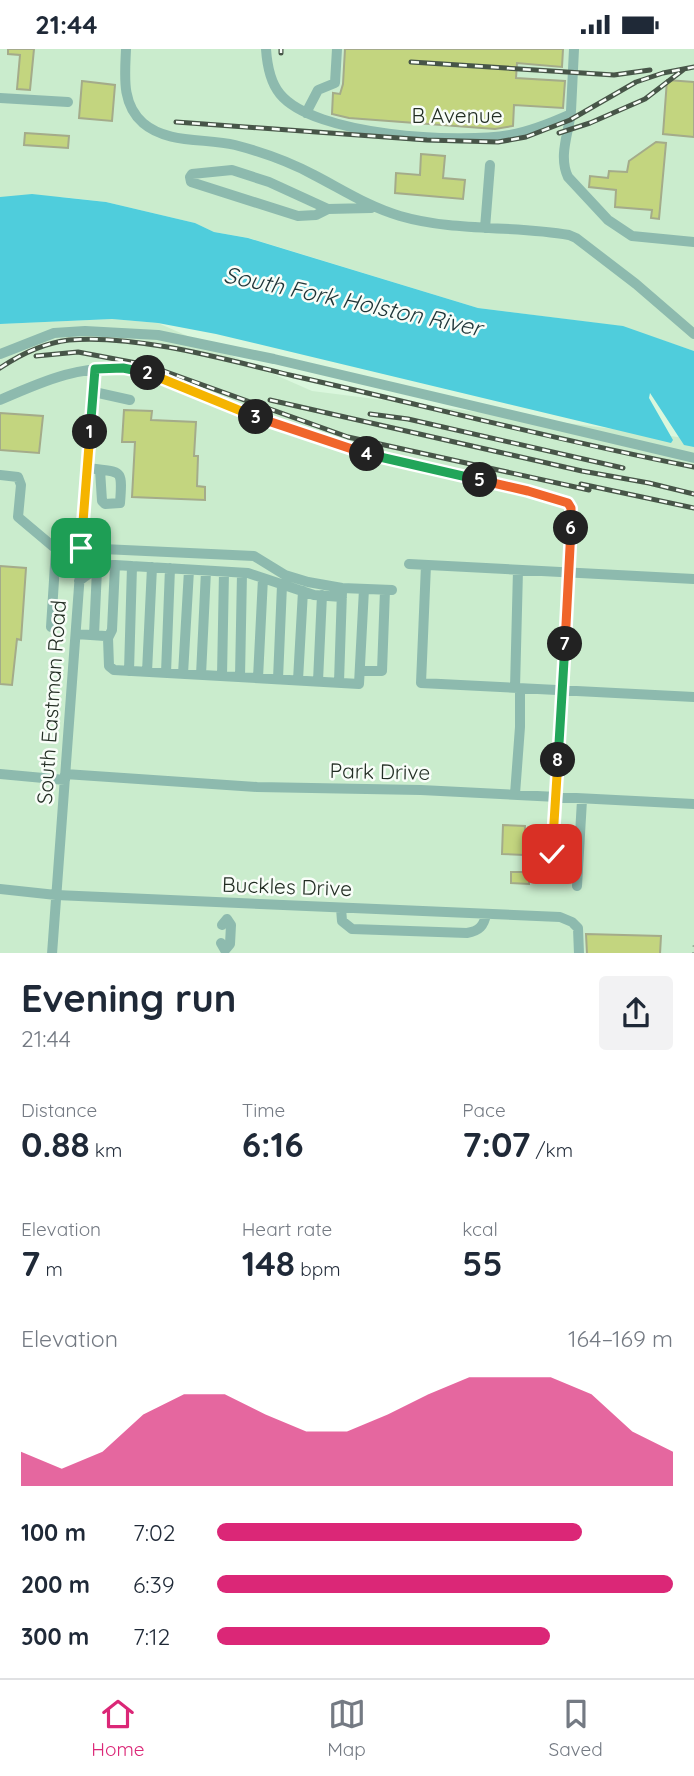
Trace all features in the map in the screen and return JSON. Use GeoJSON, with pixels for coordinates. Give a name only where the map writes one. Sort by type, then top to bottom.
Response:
{"type":"FeatureCollection","features":[{"type":"Feature","properties":{"kind":"street"},"geometry":{"type":"LineString","coordinates":[[126,49],[124,84],[128,100],[142,123],[166,135],[234,145],[289,163],[374,208],[418,221],[562,233],[576,237],[694,334]]}},
{"type":"Feature","properties":{"kind":"street","name":"B Avenue"},"geometry":{"type":"LineString","coordinates":[[266,49],[272,81],[281,95],[306,113],[338,125],[382,132],[491,138],[530,130],[570,114]]}},
{"type":"Feature","properties":{"kind":"street"},"geometry":{"type":"LineString","coordinates":[[306,113],[318,90],[335,83],[337,49]]}},
{"type":"Feature","properties":{"kind":"street"},"geometry":{"type":"LineString","coordinates":[[574,49],[564,168],[568,177],[608,220],[632,236],[694,242]]}},
{"type":"Feature","properties":{"kind":"street"},"geometry":{"type":"LineString","coordinates":[[0,98],[68,102]]}},
{"type":"Feature","properties":{"kind":"street"},"geometry":{"type":"LineString","coordinates":[[485,227],[490,165]]}},
{"type":"Feature","properties":{"kind":"street"},"geometry":{"type":"LineString","coordinates":[[328,209],[269,182],[232,170],[192,174],[190,177],[191,182],[298,216],[316,215],[328,209],[374,208]]}},
{"type":"Feature","properties":{"kind":"street"},"geometry":{"type":"LineString","coordinates":[[0,354],[54,333],[85,331],[158,335],[275,359],[694,458]]}},
{"type":"Feature","properties":{"kind":"street"},"geometry":{"type":"LineString","coordinates":[[0,400],[69,373],[123,368],[151,374],[287,429],[340,446],[568,503],[571,517],[552,854]]}},
{"type":"Feature","properties":{"kind":"street","name":"South Eastman Road"},"geometry":{"type":"LineString","coordinates":[[52,953],[95,369]]}},
{"type":"Feature","properties":{"kind":"street"},"geometry":{"type":"LineString","coordinates":[[93,392],[130,400]]}},
{"type":"Feature","properties":{"kind":"street"},"geometry":{"type":"LineString","coordinates":[[88,468],[100,470]]}},
{"type":"Feature","properties":{"kind":"street"},"geometry":{"type":"LineString","coordinates":[[0,475],[18,477],[21,485],[18,517],[56,549],[51,627]]}},
{"type":"Feature","properties":{"kind":"street"},"geometry":{"type":"LineString","coordinates":[[81,548],[254,556],[285,575],[342,592]]}},
{"type":"Feature","properties":{"kind":"street"},"geometry":{"type":"LineString","coordinates":[[409,564],[694,579]]}},
{"type":"Feature","properties":{"kind":"street"},"geometry":{"type":"LineString","coordinates":[[79,581],[97,569],[115,565],[242,573],[322,595],[364,589],[388,590],[382,671],[360,671]]}},
{"type":"Feature","properties":{"kind":"street"},"geometry":{"type":"LineString","coordinates":[[115,565],[112,630],[108,638],[109,666],[114,670],[359,684],[364,589]]}},
{"type":"Feature","properties":{"kind":"street"},"geometry":{"type":"LineString","coordinates":[[426,565],[421,683],[694,697]]}},
{"type":"Feature","properties":{"kind":"street"},"geometry":{"type":"LineString","coordinates":[[129,671],[132,566]]}},
{"type":"Feature","properties":{"kind":"street"},"geometry":{"type":"LineString","coordinates":[[146,672],[152,567]]}},
{"type":"Feature","properties":{"kind":"street"},"geometry":{"type":"LineString","coordinates":[[166,673],[170,568]]}},
{"type":"Feature","properties":{"kind":"street"},"geometry":{"type":"LineString","coordinates":[[94,635],[97,569]]}},
{"type":"Feature","properties":{"kind":"street"},"geometry":{"type":"LineString","coordinates":[[183,674],[189,570]]}},
{"type":"Feature","properties":{"kind":"street"},"geometry":{"type":"LineString","coordinates":[[515,794],[518,570]]}},
{"type":"Feature","properties":{"kind":"street"},"geometry":{"type":"LineString","coordinates":[[201,675],[206,571]]}},
{"type":"Feature","properties":{"kind":"street"},"geometry":{"type":"LineString","coordinates":[[222,676],[224,572]]}},
{"type":"Feature","properties":{"kind":"street"},"geometry":{"type":"LineString","coordinates":[[240,677],[242,573]]}},
{"type":"Feature","properties":{"kind":"street"},"geometry":{"type":"LineString","coordinates":[[258,678],[263,578]]}},
{"type":"Feature","properties":{"kind":"street"},"geometry":{"type":"LineString","coordinates":[[278,679],[282,585]]}},
{"type":"Feature","properties":{"kind":"street"},"geometry":{"type":"LineString","coordinates":[[298,680],[303,591]]}},
{"type":"Feature","properties":{"kind":"street"},"geometry":{"type":"LineString","coordinates":[[339,682],[342,592]]}},
{"type":"Feature","properties":{"kind":"street"},"geometry":{"type":"LineString","coordinates":[[318,681],[322,595]]}},
{"type":"Feature","properties":{"kind":"street"},"geometry":{"type":"LineString","coordinates":[[76,634],[108,638]]}},
{"type":"Feature","properties":{"kind":"street","name":"Park Drive"},"geometry":{"type":"LineString","coordinates":[[0,774],[257,787],[515,794],[582,800],[694,804]]}},
{"type":"Feature","properties":{"kind":"street"},"geometry":{"type":"LineString","coordinates":[[577,886],[582,800]]}},
{"type":"Feature","properties":{"kind":"street","name":"Buckles Drive"},"geometry":{"type":"LineString","coordinates":[[0,889],[56,895],[560,917],[578,928],[579,953]]}},
{"type":"Feature","properties":{"kind":"street"},"geometry":{"type":"LineString","coordinates":[[224,949],[230,944],[231,925],[224,922],[228,903]]}},
{"type":"Feature","properties":{"kind":"street"},"geometry":{"type":"LineString","coordinates":[[341,908],[342,921],[352,929],[467,933],[475,932],[481,927],[486,914]]}},
{"type":"Feature","properties":{"kind":"shaded area"},"geometry":{"type":"Polygon","coordinates":[[[0,49],[694,49],[694,351],[620,326],[478,308],[249,238],[214,232],[195,223],[106,202],[62,197],[0,197],[0,49]]]}},
{"type":"Feature","properties":{"kind":"shaded area"},"geometry":{"type":"Polygon","coordinates":[[[112,319],[158,323],[312,391],[694,439],[694,953],[0,953],[0,324],[112,319]]]}},
{"type":"Feature","properties":{"kind":"water","name":"South Fork Holston River"},"geometry":{"type":"Polygon","coordinates":[[[32,194],[106,202],[195,223],[214,232],[248,238],[478,308],[623,326],[694,351],[694,447],[684,445],[650,393],[649,398],[673,440],[671,443],[216,334],[158,323],[112,319],[0,324],[0,197],[32,194]]]}},
{"type":"Feature","properties":{"kind":"building"},"geometry":{"type":"Polygon","coordinates":[[[8,49],[34,49],[30,90],[17,89],[20,55],[8,54],[8,49]]]}},
{"type":"Feature","properties":{"kind":"building"},"geometry":{"type":"Polygon","coordinates":[[[345,49],[563,49],[562,67],[517,63],[516,78],[565,81],[563,108],[514,105],[513,126],[495,129],[349,118],[332,114],[333,93],[340,94],[343,84],[345,49]]]}},
{"type":"Feature","properties":{"kind":"building"},"geometry":{"type":"Polygon","coordinates":[[[667,80],[694,82],[694,137],[663,134],[667,80]]]}},
{"type":"Feature","properties":{"kind":"building"},"geometry":{"type":"Polygon","coordinates":[[[82,81],[115,85],[112,121],[79,118],[82,81]]]}},
{"type":"Feature","properties":{"kind":"building"},"geometry":{"type":"Polygon","coordinates":[[[25,133],[69,136],[68,148],[24,145],[25,133]]]}},
{"type":"Feature","properties":{"kind":"building"},"geometry":{"type":"Polygon","coordinates":[[[656,142],[666,143],[659,219],[651,218],[652,210],[615,207],[616,190],[589,187],[590,176],[608,178],[609,171],[627,172],[629,161],[656,142]]]}},
{"type":"Feature","properties":{"kind":"building"},"geometry":{"type":"Polygon","coordinates":[[[421,154],[445,156],[443,178],[465,180],[463,199],[395,193],[396,173],[420,175],[421,154]]]}},
{"type":"Feature","properties":{"kind":"building"},"geometry":{"type":"Polygon","coordinates":[[[124,410],[152,411],[151,420],[196,422],[194,456],[198,456],[197,486],[205,487],[205,500],[132,497],[135,442],[122,442],[124,410]]]}},
{"type":"Feature","properties":{"kind":"building"},"geometry":{"type":"Polygon","coordinates":[[[0,413],[43,416],[39,453],[0,450],[0,413]]]}},
{"type":"Feature","properties":{"kind":"building"},"geometry":{"type":"Polygon","coordinates":[[[0,566],[26,568],[21,640],[17,639],[12,685],[0,684],[0,566]]]}},
{"type":"Feature","properties":{"kind":"building"},"geometry":{"type":"Polygon","coordinates":[[[503,825],[525,826],[524,855],[502,854],[503,825]]]}},
{"type":"Feature","properties":{"kind":"building"},"geometry":{"type":"Polygon","coordinates":[[[511,872],[529,872],[529,884],[511,883],[511,872]]]}},
{"type":"Feature","properties":{"kind":"building"},"geometry":{"type":"Polygon","coordinates":[[[586,934],[661,936],[660,953],[587,953],[586,934]]]}},
{"type":"Feature","properties":{"kind":"railway"},"geometry":{"type":"LineString","coordinates":[[411,62],[614,75],[650,70]]}},
{"type":"Feature","properties":{"kind":"railway"},"geometry":{"type":"LineString","coordinates":[[176,122],[427,140],[498,142],[526,137],[570,120],[636,82],[694,67]]}},
{"type":"Feature","properties":{"kind":"railway"},"geometry":{"type":"LineString","coordinates":[[559,133],[645,99],[683,70]]}},
{"type":"Feature","properties":{"kind":"railway"},"geometry":{"type":"LineString","coordinates":[[0,368],[33,350],[69,340],[95,339],[152,345],[211,356],[544,435],[694,467]]}},
{"type":"Feature","properties":{"kind":"railway"},"geometry":{"type":"LineString","coordinates":[[36,356],[78,352],[147,365],[348,437],[589,490]]}},
{"type":"Feature","properties":{"kind":"railway"},"geometry":{"type":"LineString","coordinates":[[270,400],[694,494]]}},
{"type":"Feature","properties":{"kind":"railway"},"geometry":{"type":"LineString","coordinates":[[370,414],[408,419],[623,468]]}},
{"type":"Feature","properties":{"kind":"railway"},"geometry":{"type":"LineString","coordinates":[[581,484],[694,508]]}},
{"type":"Feature","properties":{"kind":"route"},"geometry":{"type":"LineString","coordinates":[[81,548],[95,369],[123,368],[151,374],[287,429],[340,446],[568,503],[571,517],[552,854]]}}]}
